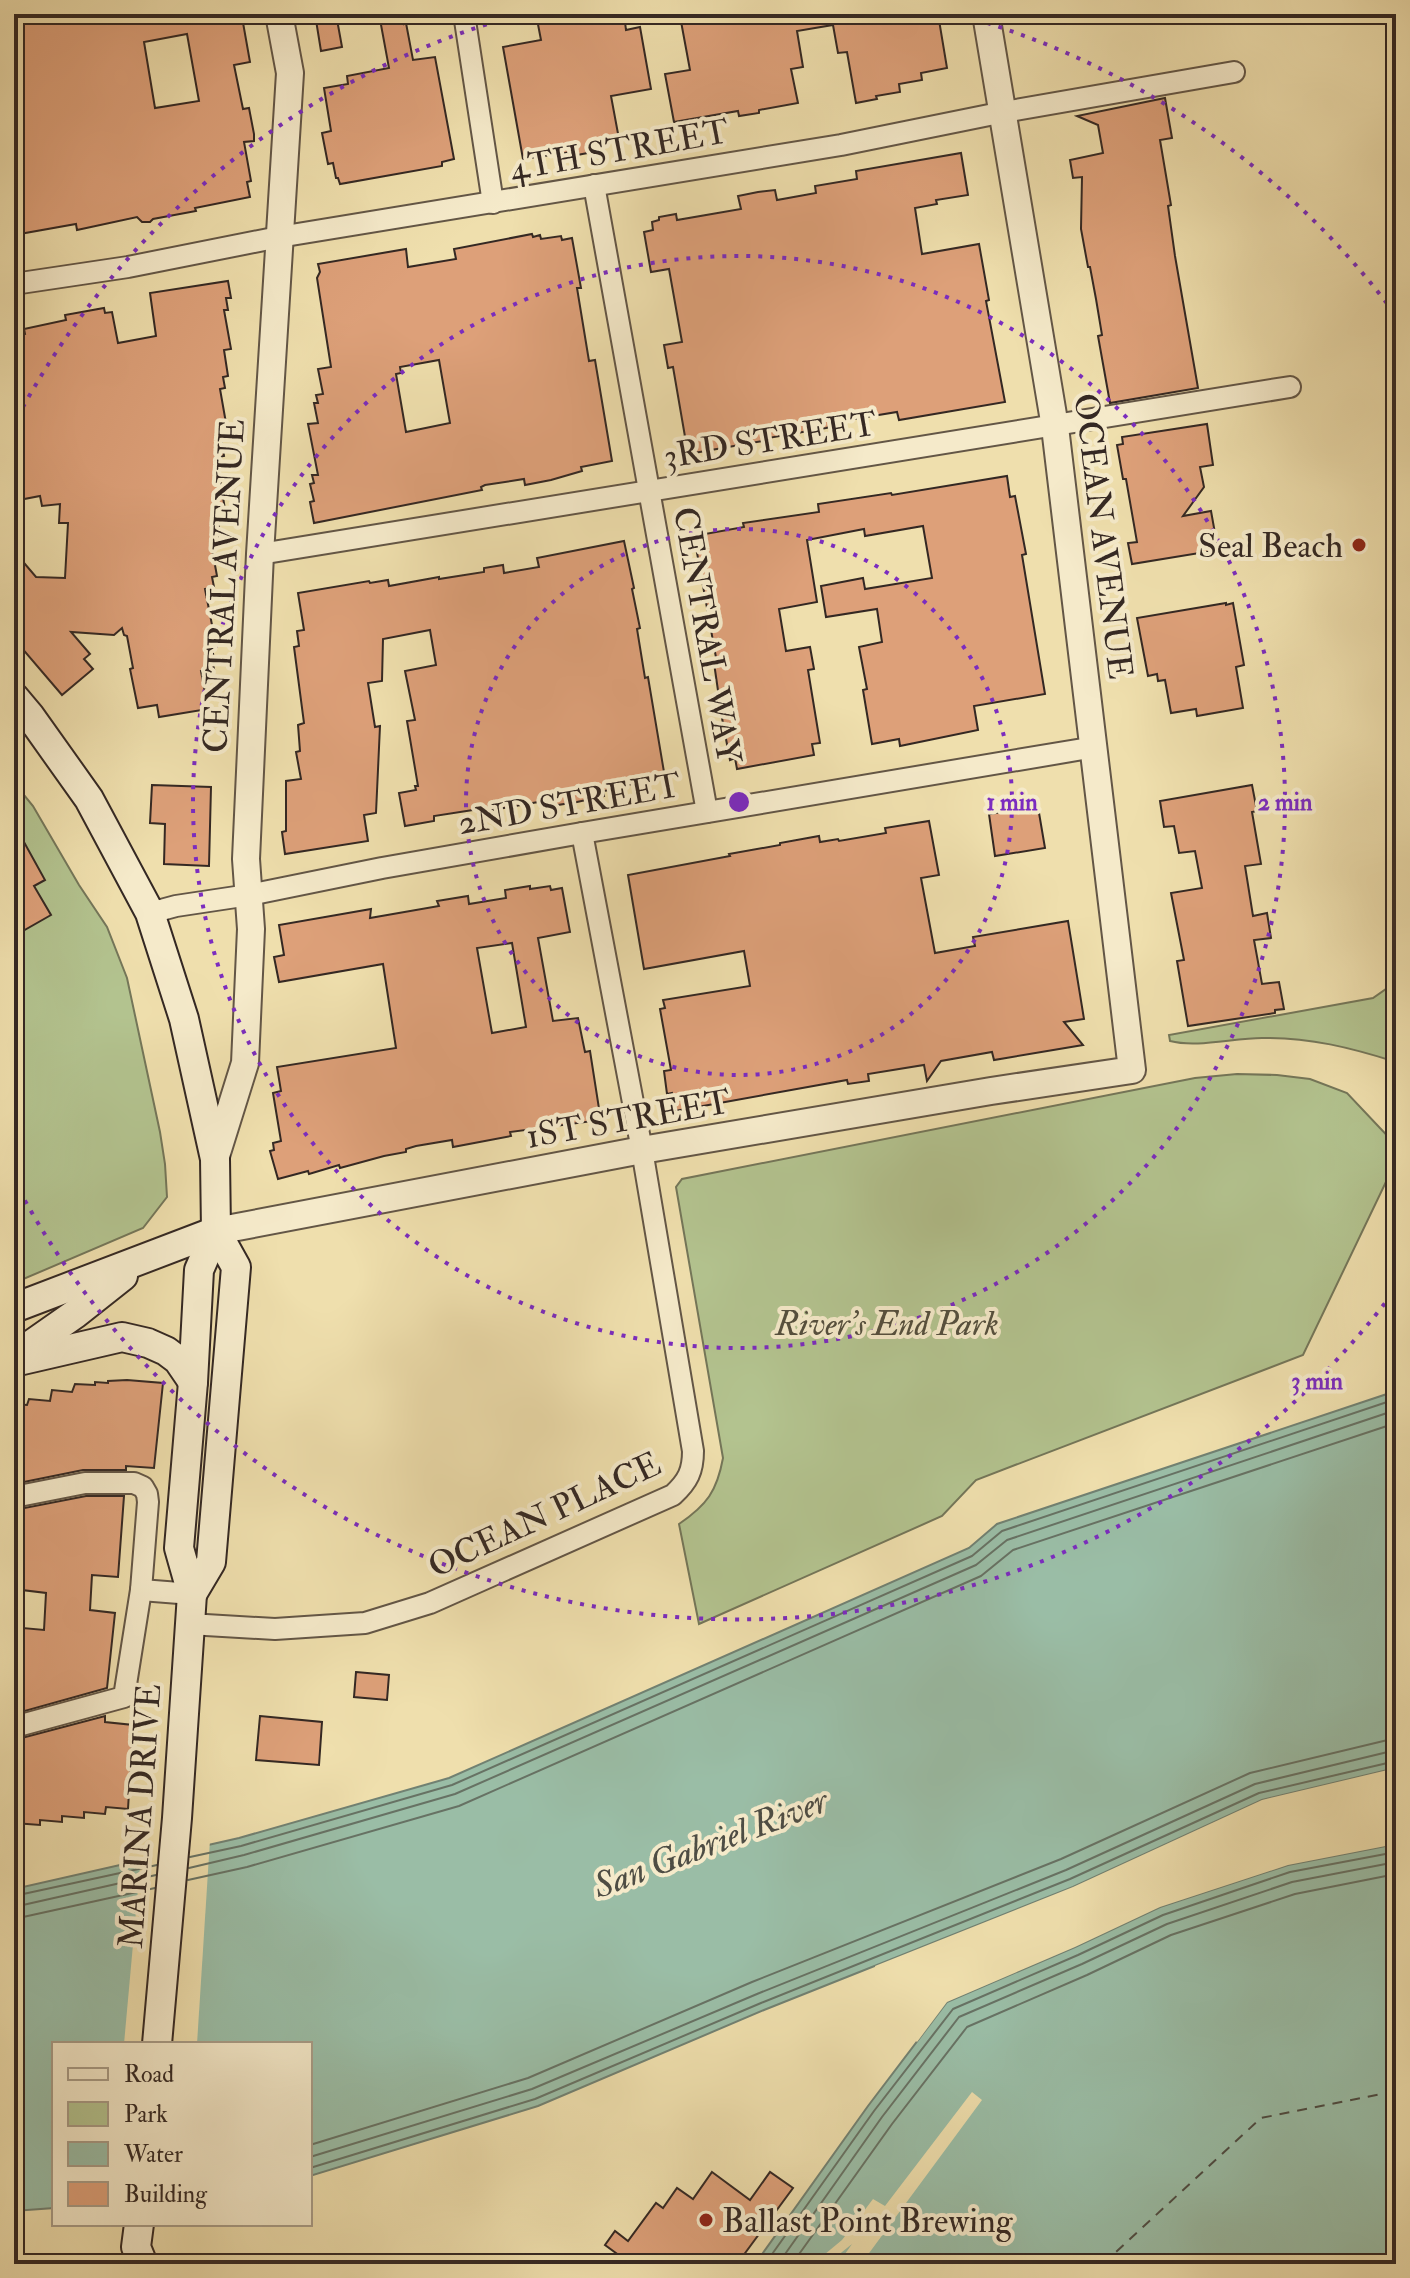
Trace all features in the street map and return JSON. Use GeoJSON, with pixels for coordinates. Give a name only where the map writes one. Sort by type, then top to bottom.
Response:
{"type":"FeatureCollection","features":[{"type":"Feature","properties":{"kind":"main road","name":"MARINA DRIVE"},"geometry":{"type":"LineString","coordinates":[[19,714],[89,799],[150,913],[184,1019],[215,1159],[216,1231],[199,1270],[179,1548],[192,1594],[177,1818],[157,2042]]}},
{"type":"Feature","properties":{"kind":"main road","name":"MARINA DRIVE"},"geometry":{"type":"LineString","coordinates":[[192,1594],[211,1562],[236,1267],[216,1231]]}},
{"type":"Feature","properties":{"kind":"main road","name":"1ST STREET"},"geometry":{"type":"LineString","coordinates":[[14,1308],[216,1231]]}},
{"type":"Feature","properties":{"kind":"main road","name":"1ST STREET"},"geometry":{"type":"LineString","coordinates":[[14,1359],[143,1260]]}},
{"type":"Feature","properties":{"kind":"main road"},"geometry":{"type":"LineString","coordinates":[[14,1359],[122,1337],[166,1351],[178,1360],[193,1382]]}},
{"type":"Feature","properties":{"kind":"street","name":"CENTRAL AVENUE"},"geometry":{"type":"LineString","coordinates":[[215,1159],[245,1063],[251,929],[246,859],[260,554],[290,73],[279,14]]}},
{"type":"Feature","properties":{"kind":"street"},"geometry":{"type":"LineString","coordinates":[[464,14],[493,203]]}},
{"type":"Feature","properties":{"kind":"street","name":"OCEAN AVENUE"},"geometry":{"type":"LineString","coordinates":[[986,14],[1055,427],[1132,1070]]}},
{"type":"Feature","properties":{"kind":"street","name":"4TH STREET"},"geometry":{"type":"LineString","coordinates":[[14,284],[128,267],[279,237],[841,145],[1004,112],[1234,72]]}},
{"type":"Feature","properties":{"kind":"street","name":"CENTRAL WAY"},"geometry":{"type":"LineString","coordinates":[[594,185],[707,812]]}},
{"type":"Feature","properties":{"kind":"street","name":"3RD STREET"},"geometry":{"type":"LineString","coordinates":[[260,554],[1290,387]]}},
{"type":"Feature","properties":{"kind":"street","name":"2ND STREET"},"geometry":{"type":"LineString","coordinates":[[150,913],[382,868],[1095,747]]}},
{"type":"Feature","properties":{"kind":"street"},"geometry":{"type":"LineString","coordinates":[[582,833],[642,1150]]}},
{"type":"Feature","properties":{"kind":"street","name":"1ST STREET"},"geometry":{"type":"LineString","coordinates":[[216,1231],[642,1150],[1132,1070]]}},
{"type":"Feature","properties":{"kind":"street","name":"OCEAN PLACE"},"geometry":{"type":"LineString","coordinates":[[189,1624],[275,1629],[365,1623],[430,1603],[485,1580],[673,1495],[686,1482],[693,1468],[693,1451],[642,1150]]}},
{"type":"Feature","properties":{"kind":"street"},"geometry":{"type":"LineString","coordinates":[[14,1497],[85,1483],[134,1483],[143,1487],[148,1502],[141,1590],[124,1697],[14,1727]]}},
{"type":"Feature","properties":{"kind":"street"},"geometry":{"type":"LineString","coordinates":[[141,1590],[192,1594]]}},
{"type":"Feature","properties":{"kind":"green space"},"geometry":{"type":"Polygon","coordinates":[[[14,787],[33,806],[107,927],[127,978],[160,1132],[167,1197],[143,1228],[14,1283],[14,787]]]}},
{"type":"Feature","properties":{"kind":"green space"},"geometry":{"type":"Polygon","coordinates":[[[1396,982],[1396,1062],[1347,1048],[1297,1039],[1170,1041],[1169,1035],[1373,998],[1396,982]]]}},
{"type":"Feature","properties":{"kind":"green space","name":"River's End Park"},"geometry":{"type":"Polygon","coordinates":[[[1237,1074],[1310,1079],[1347,1093],[1396,1145],[1396,1161],[1303,1355],[976,1480],[942,1516],[699,1624],[679,1524],[709,1496],[718,1480],[723,1458],[676,1187],[682,1179],[1195,1078],[1237,1074]]]}},
{"type":"Feature","properties":{"kind":"water","name":"San Gabriel River"},"geometry":{"type":"Polygon","coordinates":[[[1396,1391],[1396,1768],[1262,1800],[1073,1887],[764,2010],[538,2106],[312,2175],[312,2042],[52,2042],[52,2208],[14,2211],[14,1889],[239,1838],[449,1778],[969,1548],[997,1524],[1396,1391]]]}},
{"type":"Feature","properties":{"kind":"water"},"geometry":{"type":"Polygon","coordinates":[[[1396,1844],[1396,2264],[755,2264],[947,2002],[1160,1907],[1288,1865],[1396,1844]]]}},
{"type":"Feature","properties":{"kind":"pier"},"geometry":{"type":"Polygon","coordinates":[[[1396,1768],[1396,1772],[1263,1804],[1074,1890],[876,1970],[875,1966],[1073,1887],[1262,1800],[1396,1768]]]}},
{"type":"Feature","properties":{"kind":"pier"},"geometry":{"type":"Polygon","coordinates":[[[210,1840],[197,2042],[124,2042],[141,1856],[210,1840]]]}},
{"type":"Feature","properties":{"kind":"pier"},"geometry":{"type":"Polygon","coordinates":[[[1396,1840],[1396,1844],[1288,1865],[1160,1907],[947,2002],[917,2042],[914,2039],[945,1999],[1158,1904],[1287,1861],[1396,1840]]]}},
{"type":"Feature","properties":{"kind":"pier"},"geometry":{"type":"Polygon","coordinates":[[[972,2092],[982,2100],[861,2264],[838,2264],[852,2244],[827,2264],[813,2264],[842,2240],[873,2199],[885,2206],[972,2092]]]}},
{"type":"Feature","properties":{"kind":"building"},"geometry":{"type":"Polygon","coordinates":[[[14,14],[207,14],[209,23],[242,17],[250,62],[234,65],[243,109],[249,108],[254,134],[254,141],[244,142],[251,181],[247,182],[250,197],[195,208],[196,211],[150,222],[142,222],[137,217],[77,230],[76,224],[14,235],[14,133],[19,132],[14,103],[14,14]],[[187,34],[144,42],[155,108],[199,101],[187,34]]]}},
{"type":"Feature","properties":{"kind":"building"},"geometry":{"type":"Polygon","coordinates":[[[315,14],[336,14],[342,47],[321,51],[315,14]]]}},
{"type":"Feature","properties":{"kind":"building"},"geometry":{"type":"Polygon","coordinates":[[[379,14],[402,14],[413,60],[435,57],[454,159],[442,162],[442,166],[340,184],[333,163],[328,164],[322,133],[331,131],[324,88],[348,84],[347,76],[389,68],[379,14]]]}},
{"type":"Feature","properties":{"kind":"building"},"geometry":{"type":"Polygon","coordinates":[[[536,14],[624,14],[626,30],[640,27],[651,89],[611,96],[619,139],[596,143],[598,151],[523,159],[503,47],[541,40],[536,14]]]}},
{"type":"Feature","properties":{"kind":"building"},"geometry":{"type":"Polygon","coordinates":[[[938,14],[947,68],[921,73],[922,80],[899,84],[900,92],[856,103],[847,52],[838,53],[833,25],[797,31],[803,67],[791,69],[798,103],[759,110],[759,113],[739,116],[738,111],[674,122],[665,74],[690,70],[680,16],[938,14]]]}},
{"type":"Feature","properties":{"kind":"building"},"geometry":{"type":"Polygon","coordinates":[[[1165,98],[1172,138],[1160,140],[1171,205],[1168,206],[1175,256],[1198,388],[1110,403],[1098,336],[1102,335],[1096,299],[1081,229],[1082,177],[1073,178],[1070,160],[1103,153],[1098,125],[1077,116],[1165,98]]]}},
{"type":"Feature","properties":{"kind":"building"},"geometry":{"type":"Polygon","coordinates":[[[961,153],[968,195],[936,200],[937,204],[915,208],[922,254],[979,244],[1005,402],[899,420],[897,412],[842,421],[842,424],[826,428],[688,454],[673,367],[668,368],[664,345],[682,342],[669,269],[651,272],[644,232],[653,230],[652,222],[659,220],[659,217],[676,214],[677,220],[741,209],[738,196],[758,192],[775,190],[777,200],[816,193],[815,186],[857,179],[856,171],[961,153]]]}},
{"type":"Feature","properties":{"kind":"building"},"geometry":{"type":"Polygon","coordinates":[[[532,234],[533,237],[540,235],[541,239],[572,238],[589,361],[595,360],[612,461],[581,467],[582,471],[551,480],[525,485],[524,479],[485,485],[481,487],[482,490],[314,523],[310,484],[314,483],[312,475],[318,475],[308,424],[318,423],[314,403],[318,403],[316,395],[323,394],[318,369],[331,367],[317,278],[320,272],[318,264],[406,249],[408,267],[456,259],[454,249],[532,234]],[[439,360],[400,367],[401,373],[396,374],[406,432],[450,423],[439,360]]]}},
{"type":"Feature","properties":{"kind":"building"},"geometry":{"type":"Polygon","coordinates":[[[228,281],[231,298],[226,298],[228,310],[224,310],[231,349],[224,350],[228,376],[223,377],[225,388],[220,389],[226,423],[220,430],[224,456],[218,457],[225,509],[216,510],[220,547],[212,549],[217,576],[212,577],[214,587],[205,589],[213,630],[209,631],[214,669],[201,671],[208,709],[159,717],[157,705],[138,708],[127,636],[122,628],[114,635],[71,632],[90,654],[84,659],[93,669],[62,695],[14,639],[14,575],[25,564],[36,577],[65,578],[68,523],[59,523],[60,504],[42,506],[40,496],[14,501],[14,336],[25,334],[24,329],[66,320],[65,315],[104,308],[105,313],[112,312],[118,343],[156,336],[150,293],[228,281]]]}},
{"type":"Feature","properties":{"kind":"building"},"geometry":{"type":"Polygon","coordinates":[[[1207,424],[1213,465],[1200,467],[1204,487],[1183,516],[1211,511],[1218,550],[1132,564],[1128,543],[1137,542],[1117,445],[1123,444],[1122,437],[1207,424]]]}},
{"type":"Feature","properties":{"kind":"building"},"geometry":{"type":"Polygon","coordinates":[[[1007,476],[1010,497],[1015,496],[1026,554],[1022,555],[1045,694],[974,706],[978,730],[900,746],[899,739],[872,744],[859,647],[882,642],[877,609],[826,617],[821,586],[863,578],[865,589],[932,578],[923,526],[865,536],[864,529],[807,540],[817,602],[779,609],[786,651],[810,647],[814,669],[808,670],[820,743],[812,744],[814,755],[737,769],[735,758],[730,760],[722,718],[714,663],[717,663],[694,536],[744,527],[743,523],[819,512],[818,504],[1007,476]]]}},
{"type":"Feature","properties":{"kind":"building"},"geometry":{"type":"Polygon","coordinates":[[[624,541],[634,588],[645,678],[648,677],[665,778],[603,791],[604,796],[577,802],[551,806],[550,800],[486,811],[486,808],[434,816],[434,821],[405,826],[399,793],[416,790],[415,786],[418,786],[407,721],[415,720],[405,671],[436,665],[430,630],[383,639],[382,681],[368,683],[375,727],[380,726],[376,813],[364,815],[368,841],[285,854],[282,832],[286,831],[286,781],[301,779],[296,752],[300,751],[298,725],[304,723],[294,647],[299,646],[297,631],[304,630],[298,593],[369,581],[388,580],[389,586],[484,572],[484,568],[503,565],[504,573],[539,567],[537,558],[624,541]]]}},
{"type":"Feature","properties":{"kind":"building"},"geometry":{"type":"Polygon","coordinates":[[[1233,603],[1244,665],[1236,667],[1243,708],[1197,716],[1196,709],[1171,713],[1165,680],[1158,681],[1157,674],[1148,676],[1137,618],[1233,603]]]}},
{"type":"Feature","properties":{"kind":"building"},"geometry":{"type":"Polygon","coordinates":[[[152,785],[211,787],[209,866],[164,864],[165,824],[150,823],[152,785]]]}},
{"type":"Feature","properties":{"kind":"building"},"geometry":{"type":"Polygon","coordinates":[[[1252,785],[1257,811],[1252,812],[1261,864],[1245,866],[1253,916],[1267,913],[1271,938],[1254,940],[1262,984],[1279,982],[1284,1009],[1188,1026],[1177,961],[1184,960],[1171,893],[1202,888],[1195,851],[1179,853],[1174,826],[1164,827],[1160,801],[1252,785]]]}},
{"type":"Feature","properties":{"kind":"building"},"geometry":{"type":"Polygon","coordinates":[[[1038,807],[1045,848],[995,856],[989,814],[1038,807]]]}},
{"type":"Feature","properties":{"kind":"building"},"geometry":{"type":"Polygon","coordinates":[[[929,821],[939,875],[921,878],[935,953],[975,946],[973,937],[1068,921],[1084,1019],[1064,1022],[1083,1045],[994,1060],[992,1052],[941,1061],[927,1081],[924,1065],[868,1074],[869,1081],[848,1084],[847,1080],[675,1111],[672,1093],[667,1094],[664,1071],[671,1070],[660,1009],[665,1008],[663,1000],[750,986],[744,951],[644,969],[628,875],[819,836],[820,842],[839,841],[886,833],[885,828],[929,821]]]}},
{"type":"Feature","properties":{"kind":"building"},"geometry":{"type":"Polygon","coordinates":[[[14,824],[45,880],[34,886],[51,915],[14,936],[14,824]]]}},
{"type":"Feature","properties":{"kind":"building"},"geometry":{"type":"Polygon","coordinates":[[[530,886],[530,889],[562,888],[570,932],[538,938],[553,1021],[578,1018],[585,1052],[590,1051],[600,1115],[592,1116],[593,1121],[510,1132],[511,1136],[453,1147],[452,1140],[416,1146],[406,1149],[406,1152],[340,1168],[339,1165],[278,1179],[270,1151],[274,1150],[273,1143],[281,1141],[273,1093],[281,1091],[277,1067],[396,1048],[383,964],[279,982],[274,957],[284,955],[279,925],[371,909],[370,918],[439,906],[437,901],[468,896],[469,904],[506,898],[505,890],[530,886]],[[512,943],[477,948],[492,1033],[526,1027],[512,943]]]}},
{"type":"Feature","properties":{"kind":"building"},"geometry":{"type":"Polygon","coordinates":[[[127,1380],[163,1383],[154,1468],[126,1466],[126,1470],[83,1470],[14,1484],[14,1404],[27,1405],[29,1399],[50,1401],[52,1390],[72,1392],[75,1384],[95,1385],[95,1382],[127,1380]]]}},
{"type":"Feature","properties":{"kind":"building"},"geometry":{"type":"Polygon","coordinates":[[[86,1496],[124,1496],[118,1577],[92,1575],[90,1610],[115,1613],[107,1688],[14,1714],[14,1639],[23,1640],[23,1628],[44,1630],[46,1593],[14,1589],[14,1510],[86,1496]]]}},
{"type":"Feature","properties":{"kind":"building"},"geometry":{"type":"Polygon","coordinates":[[[356,1672],[389,1675],[387,1700],[354,1697],[356,1672]]]}},
{"type":"Feature","properties":{"kind":"building"},"geometry":{"type":"Polygon","coordinates":[[[105,1716],[105,1722],[133,1725],[128,1809],[106,1807],[105,1814],[84,1812],[84,1818],[62,1816],[62,1822],[40,1820],[40,1825],[14,1823],[14,1740],[105,1716]]]}},
{"type":"Feature","properties":{"kind":"building"},"geometry":{"type":"Polygon","coordinates":[[[260,1716],[322,1722],[319,1765],[256,1760],[260,1716]]]}},
{"type":"Feature","properties":{"kind":"building","name":"Ballast Point Brewing"},"geometry":{"type":"Polygon","coordinates":[[[712,2172],[750,2200],[770,2172],[793,2188],[737,2264],[631,2264],[605,2245],[615,2231],[628,2241],[656,2203],[663,2208],[677,2188],[693,2199],[712,2172]]]}},
{"type":"Feature","properties":{"kind":"ferry route"},"geometry":{"type":"LineString","coordinates":[[1103,2264],[1261,2118],[1396,2091]]}},
{"type":"Feature","properties":{"kind":"place","name":"Seal Beach"},"geometry":{"type":"Point","coordinates":[1359,545]}},
{"type":"Feature","properties":{"kind":"place","name":"Ballast Point Brewing"},"geometry":{"type":"Point","coordinates":[706,2220]}}]}
